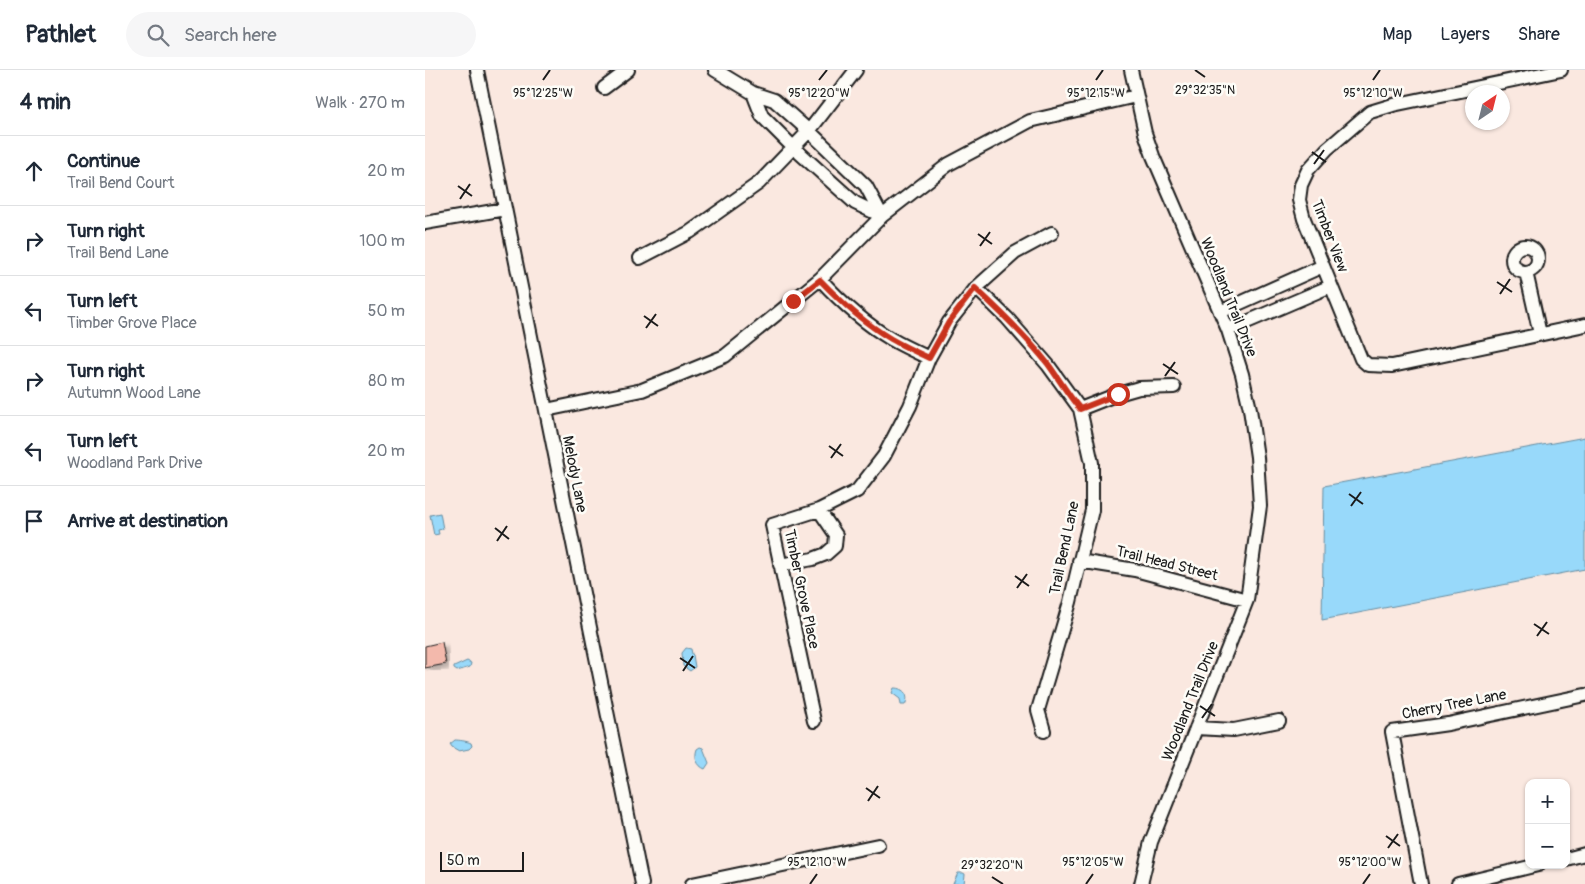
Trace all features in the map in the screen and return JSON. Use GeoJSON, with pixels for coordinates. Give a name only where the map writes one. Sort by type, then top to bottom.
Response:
{"type":"FeatureCollection","features":[{"type":"Feature","properties":{"kind":"street","name":"Melody Lane"},"geometry":{"type":"LineString","coordinates":[[477,70],[642,884]]}},
{"type":"Feature","properties":{"kind":"street"},"geometry":{"type":"LineString","coordinates":[[603,88],[628,70]]}},
{"type":"Feature","properties":{"kind":"street"},"geometry":{"type":"LineString","coordinates":[[715,70],[753,93],[773,100],[809,131],[866,186],[882,216]]}},
{"type":"Feature","properties":{"kind":"street"},"geometry":{"type":"LineString","coordinates":[[640,258],[690,232],[759,183],[809,131],[856,70]]}},
{"type":"Feature","properties":{"kind":"street","name":"Woodland Trail Drive"},"geometry":{"type":"LineString","coordinates":[[1131,70],[1145,133],[1153,156],[1228,330],[1242,374],[1250,409],[1257,457],[1260,506],[1247,600],[1151,842],[1141,884]]}},
{"type":"Feature","properties":{"kind":"street","name":"Timber View"},"geometry":{"type":"LineString","coordinates":[[1561,70],[1393,105],[1370,112],[1327,149],[1308,170],[1301,185],[1299,200],[1304,219],[1361,359],[1368,365],[1392,366],[1585,325]]}},
{"type":"Feature","properties":{"kind":"street"},"geometry":{"type":"LineString","coordinates":[[753,93],[762,116],[793,147],[855,202],[882,216]]}},
{"type":"Feature","properties":{"kind":"street"},"geometry":{"type":"LineString","coordinates":[[546,410],[642,390],[725,356],[820,280],[882,216],[949,164],[1029,121],[1136,96]]}},
{"type":"Feature","properties":{"kind":"street"},"geometry":{"type":"LineString","coordinates":[[425,223],[505,209]]}},
{"type":"Feature","properties":{"kind":"street","name":"Timber Grove Place"},"geometry":{"type":"LineString","coordinates":[[814,721],[772,525],[819,510],[857,491],[884,456],[910,406],[929,358],[949,322],[975,288],[1015,253],[1052,233]]}},
{"type":"Feature","properties":{"kind":"street"},"geometry":{"type":"LineString","coordinates":[[1220,312],[1323,266]]}},
{"type":"Feature","properties":{"kind":"street"},"geometry":{"type":"LineString","coordinates":[[1526,272],[1540,334]]}},
{"type":"Feature","properties":{"kind":"street"},"geometry":{"type":"LineString","coordinates":[[820,280],[868,323],[891,339],[929,358]]}},
{"type":"Feature","properties":{"kind":"street"},"geometry":{"type":"LineString","coordinates":[[1228,330],[1331,286]]}},
{"type":"Feature","properties":{"kind":"street","name":"Trail Bend Lane"},"geometry":{"type":"LineString","coordinates":[[975,288],[1030,343],[1048,364],[1080,409],[1092,463],[1092,510],[1069,602],[1038,710],[1044,731]]}},
{"type":"Feature","properties":{"kind":"street"},"geometry":{"type":"LineString","coordinates":[[1080,409],[1139,388],[1174,387]]}},
{"type":"Feature","properties":{"kind":"street"},"geometry":{"type":"LineString","coordinates":[[781,565],[813,559],[826,554],[835,546],[836,536],[819,510]]}},
{"type":"Feature","properties":{"kind":"street","name":"Trail Head Street"},"geometry":{"type":"LineString","coordinates":[[1079,561],[1135,570],[1247,600]]}},
{"type":"Feature","properties":{"kind":"street","name":"Cherry Tree Lane"},"geometry":{"type":"LineString","coordinates":[[1421,884],[1392,732],[1448,724],[1585,695]]}},
{"type":"Feature","properties":{"kind":"street"},"geometry":{"type":"LineString","coordinates":[[1196,728],[1234,730],[1279,721]]}},
{"type":"Feature","properties":{"kind":"street"},"geometry":{"type":"LineString","coordinates":[[692,884],[878,845]]}},
{"type":"Feature","properties":{"kind":"street"},"geometry":{"type":"LineString","coordinates":[[1570,858],[1585,854]]}},
{"type":"Feature","properties":{"kind":"street"},"geometry":{"type":"LineString","coordinates":[[1458,884],[1525,868]]}},
{"type":"Feature","properties":{"kind":"water"},"geometry":{"type":"Polygon","coordinates":[[[1585,437],[1585,569],[1322,620],[1324,486],[1585,437]]]}},
{"type":"Feature","properties":{"kind":"water"},"geometry":{"type":"Polygon","coordinates":[[[440,513],[443,529],[438,530],[439,534],[434,535],[430,515],[440,513]]]}},
{"type":"Feature","properties":{"kind":"water"},"geometry":{"type":"Polygon","coordinates":[[[686,648],[691,649],[693,655],[695,667],[690,671],[683,666],[682,653],[686,648]]]}},
{"type":"Feature","properties":{"kind":"water"},"geometry":{"type":"Polygon","coordinates":[[[467,661],[471,663],[470,667],[457,671],[454,669],[454,667],[467,661]]]}},
{"type":"Feature","properties":{"kind":"water"},"geometry":{"type":"Polygon","coordinates":[[[894,688],[901,689],[905,693],[907,699],[905,705],[901,705],[900,699],[892,693],[894,688]]]}},
{"type":"Feature","properties":{"kind":"water"},"geometry":{"type":"Polygon","coordinates":[[[455,740],[469,742],[472,746],[469,749],[459,751],[450,744],[455,740]]]}},
{"type":"Feature","properties":{"kind":"water"},"geometry":{"type":"Polygon","coordinates":[[[703,748],[709,763],[705,769],[700,766],[696,758],[697,749],[703,748]]]}},
{"type":"Feature","properties":{"kind":"water"},"geometry":{"type":"Polygon","coordinates":[[[958,873],[965,874],[964,884],[953,884],[958,873]]]}},
{"type":"Feature","properties":{"kind":"building"},"geometry":{"type":"Polygon","coordinates":[[[442,642],[446,664],[425,668],[425,646],[442,642]]]}},
{"type":"Feature","properties":{"kind":"route"},"geometry":{"type":"LineString","coordinates":[[793,301],[820,280],[851,310],[868,323],[891,339],[929,358],[949,322],[975,288],[1030,343],[1048,364],[1080,409],[1118,394]]}}]}
